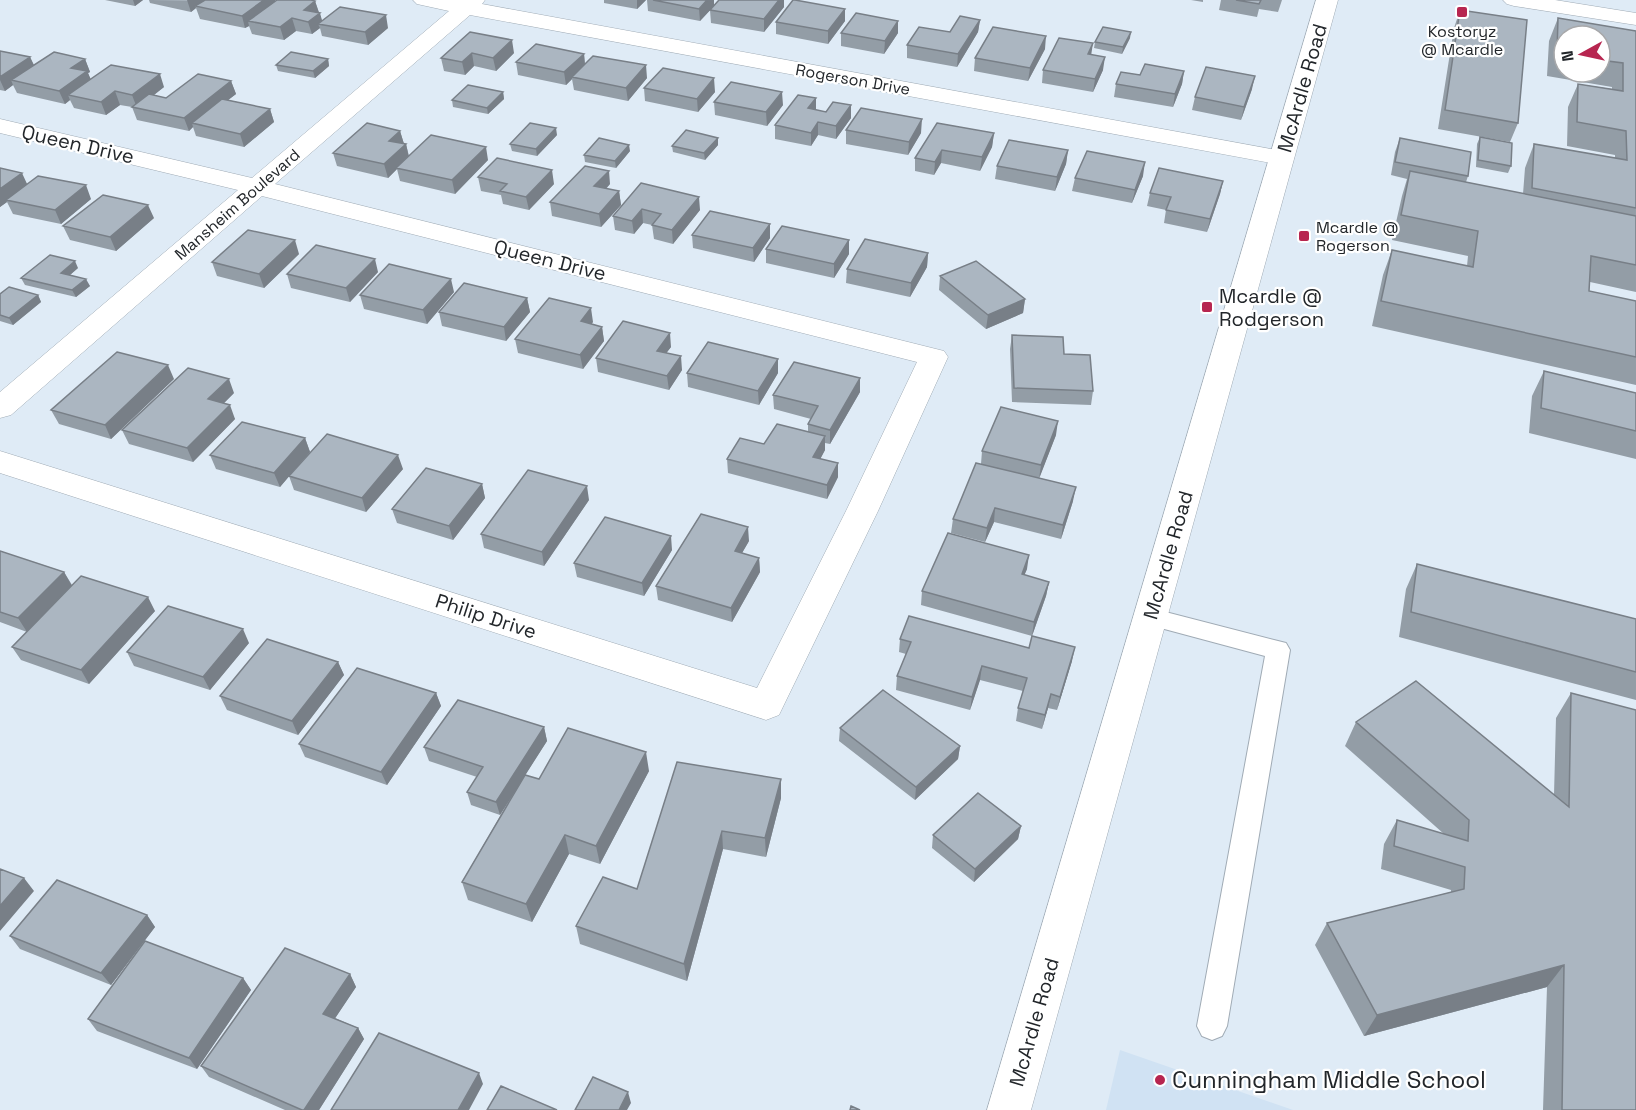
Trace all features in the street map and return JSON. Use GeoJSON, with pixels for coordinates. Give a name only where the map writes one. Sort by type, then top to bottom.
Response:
{"type":"FeatureCollection","features":[{"type":"Feature","properties":{"kind":"street","name":"Rogerson Drive"},"geometry":{"type":"LineString","coordinates":[[424,0],[469,4],[1282,158]]}},
{"type":"Feature","properties":{"kind":"street","name":"McArdle Road"},"geometry":{"type":"LineString","coordinates":[[1009,1110],[1327,0]]}},
{"type":"Feature","properties":{"kind":"street"},"geometry":{"type":"LineString","coordinates":[[1514,0],[1636,19]]}},
{"type":"Feature","properties":{"kind":"street","name":"Mansheim Boulevard"},"geometry":{"type":"LineString","coordinates":[[0,408],[469,4]]}},
{"type":"Feature","properties":{"kind":"street","name":"Queen Drive"},"geometry":{"type":"LineString","coordinates":[[0,126],[257,187],[934,357],[862,511]]}},
{"type":"Feature","properties":{"kind":"street","name":"Philip Drive"},"geometry":{"type":"LineString","coordinates":[[0,462],[765,705],[862,511]]}},
{"type":"Feature","properties":{"kind":"lane"},"geometry":{"type":"LineString","coordinates":[[1150,616],[1278,650],[1212,1026]]}},
{"type":"Feature","properties":{"kind":"shaded area","name":"Cunningham Middle School"},"geometry":{"type":"Polygon","coordinates":[[[1120,1050],[1293,1110],[1106,1110],[1120,1050]]]}},
{"type":"Feature","properties":{"kind":"building"},"geometry":{"type":"Polygon","coordinates":[[[205,0],[264,0],[242,16],[195,6],[205,0]]]}},
{"type":"Feature","properties":{"kind":"building"},"geometry":{"type":"Polygon","coordinates":[[[277,0],[315,1],[304,10],[320,13],[308,22],[292,18],[280,27],[248,21],[277,0]]]}},
{"type":"Feature","properties":{"kind":"building"},"geometry":{"type":"Polygon","coordinates":[[[653,0],[707,0],[699,9],[653,0]]]}},
{"type":"Feature","properties":{"kind":"building"},"geometry":{"type":"Polygon","coordinates":[[[719,0],[779,0],[764,19],[710,10],[719,0]]]}},
{"type":"Feature","properties":{"kind":"building"},"geometry":{"type":"Polygon","coordinates":[[[793,0],[845,9],[828,31],[776,22],[793,0]]]}},
{"type":"Feature","properties":{"kind":"building"},"geometry":{"type":"Polygon","coordinates":[[[1236,0],[1261,0],[1259,4],[1236,0]]]}},
{"type":"Feature","properties":{"kind":"building"},"geometry":{"type":"Polygon","coordinates":[[[340,7],[386,15],[365,32],[318,24],[340,7]]]}},
{"type":"Feature","properties":{"kind":"building"},"geometry":{"type":"Polygon","coordinates":[[[1460,10],[1527,20],[1518,123],[1445,110],[1460,10]]]}},
{"type":"Feature","properties":{"kind":"building"},"geometry":{"type":"Polygon","coordinates":[[[856,13],[898,21],[885,41],[841,33],[856,13]]]}},
{"type":"Feature","properties":{"kind":"building"},"geometry":{"type":"Polygon","coordinates":[[[960,16],[980,20],[958,54],[907,45],[919,27],[950,32],[960,16]]]}},
{"type":"Feature","properties":{"kind":"building"},"geometry":{"type":"Polygon","coordinates":[[[1558,18],[1594,24],[1558,24],[1558,18]]]}},
{"type":"Feature","properties":{"kind":"building"},"geometry":{"type":"Polygon","coordinates":[[[993,27],[1046,36],[1030,68],[975,58],[993,27]]]}},
{"type":"Feature","properties":{"kind":"building"},"geometry":{"type":"Polygon","coordinates":[[[1103,27],[1131,32],[1123,47],[1095,42],[1103,27]]]}},
{"type":"Feature","properties":{"kind":"building"},"geometry":{"type":"Polygon","coordinates":[[[1612,27],[1636,31],[1636,208],[1532,188],[1534,144],[1627,160],[1626,131],[1577,122],[1578,84],[1623,91],[1623,63],[1612,62],[1612,27]]]}},
{"type":"Feature","properties":{"kind":"building"},"geometry":{"type":"Polygon","coordinates":[[[470,32],[512,40],[493,58],[472,53],[462,62],[441,58],[470,32]]]}},
{"type":"Feature","properties":{"kind":"building"},"geometry":{"type":"Polygon","coordinates":[[[1059,38],[1093,43],[1088,54],[1105,57],[1095,79],[1043,70],[1059,38]]]}},
{"type":"Feature","properties":{"kind":"building"},"geometry":{"type":"Polygon","coordinates":[[[536,44],[584,54],[564,72],[516,62],[536,44]]]}},
{"type":"Feature","properties":{"kind":"building"},"geometry":{"type":"Polygon","coordinates":[[[0,51],[30,57],[0,77],[0,51]]]}},
{"type":"Feature","properties":{"kind":"building"},"geometry":{"type":"Polygon","coordinates":[[[54,52],[85,59],[71,68],[87,71],[59,91],[11,80],[54,52]]]}},
{"type":"Feature","properties":{"kind":"building"},"geometry":{"type":"Polygon","coordinates":[[[291,52],[328,59],[313,71],[276,65],[291,52]]]}},
{"type":"Feature","properties":{"kind":"building"},"geometry":{"type":"Polygon","coordinates":[[[593,56],[646,65],[626,88],[572,77],[593,56]]]}},
{"type":"Feature","properties":{"kind":"building"},"geometry":{"type":"Polygon","coordinates":[[[1145,64],[1184,71],[1175,94],[1116,84],[1121,72],[1140,75],[1145,64]]]}},
{"type":"Feature","properties":{"kind":"building"},"geometry":{"type":"Polygon","coordinates":[[[111,65],[160,74],[132,95],[115,91],[101,102],[68,95],[111,65]]]}},
{"type":"Feature","properties":{"kind":"building"},"geometry":{"type":"Polygon","coordinates":[[[1206,67],[1255,76],[1244,107],[1195,97],[1206,67]]]}},
{"type":"Feature","properties":{"kind":"building"},"geometry":{"type":"Polygon","coordinates":[[[663,68],[714,78],[697,99],[644,88],[663,68]]]}},
{"type":"Feature","properties":{"kind":"building"},"geometry":{"type":"Polygon","coordinates":[[[198,74],[231,81],[184,118],[132,107],[149,94],[166,98],[198,74]]]}},
{"type":"Feature","properties":{"kind":"building"},"geometry":{"type":"Polygon","coordinates":[[[731,82],[782,92],[766,112],[714,102],[731,82]]]}},
{"type":"Feature","properties":{"kind":"building"},"geometry":{"type":"Polygon","coordinates":[[[468,85],[503,92],[487,108],[452,100],[468,85]]]}},
{"type":"Feature","properties":{"kind":"building"},"geometry":{"type":"Polygon","coordinates":[[[798,95],[816,98],[808,108],[826,112],[833,102],[851,105],[836,126],[818,122],[811,133],[775,125],[798,95]]]}},
{"type":"Feature","properties":{"kind":"building"},"geometry":{"type":"Polygon","coordinates":[[[222,99],[270,109],[240,134],[192,123],[222,99]]]}},
{"type":"Feature","properties":{"kind":"building"},"geometry":{"type":"Polygon","coordinates":[[[861,108],[922,119],[909,142],[846,130],[861,108]]]}},
{"type":"Feature","properties":{"kind":"building"},"geometry":{"type":"Polygon","coordinates":[[[367,123],[400,131],[389,141],[406,144],[384,164],[333,153],[367,123]]]}},
{"type":"Feature","properties":{"kind":"building"},"geometry":{"type":"Polygon","coordinates":[[[530,123],[556,128],[536,149],[510,144],[530,123]]]}},
{"type":"Feature","properties":{"kind":"building"},"geometry":{"type":"Polygon","coordinates":[[[937,123],[994,133],[982,157],[942,150],[935,162],[915,158],[937,123]]]}},
{"type":"Feature","properties":{"kind":"building"},"geometry":{"type":"Polygon","coordinates":[[[686,130],[718,138],[704,153],[672,146],[686,130]]]}},
{"type":"Feature","properties":{"kind":"building"},"geometry":{"type":"Polygon","coordinates":[[[431,135],[486,147],[452,180],[396,168],[431,135]]]}},
{"type":"Feature","properties":{"kind":"building"},"geometry":{"type":"Polygon","coordinates":[[[1480,137],[1512,143],[1511,166],[1478,160],[1480,137]]]}},
{"type":"Feature","properties":{"kind":"building"},"geometry":{"type":"Polygon","coordinates":[[[599,138],[629,145],[615,161],[584,155],[599,138]]]}},
{"type":"Feature","properties":{"kind":"building"},"geometry":{"type":"Polygon","coordinates":[[[1400,138],[1471,152],[1468,176],[1395,162],[1400,138]]]}},
{"type":"Feature","properties":{"kind":"building"},"geometry":{"type":"Polygon","coordinates":[[[1009,140],[1068,150],[1057,177],[997,166],[1009,140]]]}},
{"type":"Feature","properties":{"kind":"building"},"geometry":{"type":"Polygon","coordinates":[[[1087,151],[1145,162],[1135,190],[1075,178],[1087,151]]]}},
{"type":"Feature","properties":{"kind":"building"},"geometry":{"type":"Polygon","coordinates":[[[497,158],[552,170],[526,197],[500,191],[507,184],[478,177],[497,158]]]}},
{"type":"Feature","properties":{"kind":"building"},"geometry":{"type":"Polygon","coordinates":[[[585,166],[609,171],[594,186],[619,191],[599,214],[550,202],[585,166]]]}},
{"type":"Feature","properties":{"kind":"building"},"geometry":{"type":"Polygon","coordinates":[[[0,168],[22,173],[0,189],[0,168]]]}},
{"type":"Feature","properties":{"kind":"building"},"geometry":{"type":"Polygon","coordinates":[[[1159,168],[1223,181],[1210,219],[1166,210],[1171,197],[1150,193],[1159,168]]]}},
{"type":"Feature","properties":{"kind":"building"},"geometry":{"type":"Polygon","coordinates":[[[1410,171],[1636,216],[1636,265],[1591,256],[1589,291],[1636,301],[1636,357],[1381,301],[1392,250],[1473,267],[1478,231],[1401,215],[1410,171]]]}},
{"type":"Feature","properties":{"kind":"building"},"geometry":{"type":"Polygon","coordinates":[[[38,176],[86,185],[55,210],[6,200],[38,176]]]}},
{"type":"Feature","properties":{"kind":"building"},"geometry":{"type":"Polygon","coordinates":[[[641,183],[699,197],[672,230],[652,225],[661,214],[642,209],[632,221],[613,216],[641,183]]]}},
{"type":"Feature","properties":{"kind":"building"},"geometry":{"type":"Polygon","coordinates":[[[103,195],[148,205],[110,237],[63,226],[103,195]]]}},
{"type":"Feature","properties":{"kind":"building"},"geometry":{"type":"Polygon","coordinates":[[[710,211],[770,224],[753,248],[692,235],[710,211]]]}},
{"type":"Feature","properties":{"kind":"building"},"geometry":{"type":"Polygon","coordinates":[[[782,226],[849,240],[834,264],[766,249],[782,226]]]}},
{"type":"Feature","properties":{"kind":"building"},"geometry":{"type":"Polygon","coordinates":[[[248,230],[295,240],[259,274],[212,262],[248,230]]]}},
{"type":"Feature","properties":{"kind":"building"},"geometry":{"type":"Polygon","coordinates":[[[865,239],[928,253],[911,283],[847,269],[865,239]]]}},
{"type":"Feature","properties":{"kind":"building"},"geometry":{"type":"Polygon","coordinates":[[[316,245],[375,259],[346,288],[287,274],[316,245]]]}},
{"type":"Feature","properties":{"kind":"building"},"geometry":{"type":"Polygon","coordinates":[[[50,255],[75,261],[61,273],[86,279],[72,290],[21,278],[50,255]]]}},
{"type":"Feature","properties":{"kind":"building"},"geometry":{"type":"Polygon","coordinates":[[[976,261],[1025,299],[988,315],[940,276],[976,261]]]}},
{"type":"Feature","properties":{"kind":"building"},"geometry":{"type":"Polygon","coordinates":[[[389,264],[451,279],[423,310],[360,295],[389,264]]]}},
{"type":"Feature","properties":{"kind":"building"},"geometry":{"type":"Polygon","coordinates":[[[464,283],[527,298],[504,327],[439,312],[464,283]]]}},
{"type":"Feature","properties":{"kind":"building"},"geometry":{"type":"Polygon","coordinates":[[[9,287],[38,295],[9,318],[0,315],[0,294],[9,287]]]}},
{"type":"Feature","properties":{"kind":"building"},"geometry":{"type":"Polygon","coordinates":[[[549,298],[591,308],[581,321],[602,327],[580,355],[515,339],[549,298]]]}},
{"type":"Feature","properties":{"kind":"building"},"geometry":{"type":"Polygon","coordinates":[[[623,321],[670,333],[657,351],[681,356],[667,376],[596,358],[623,321]]]}},
{"type":"Feature","properties":{"kind":"building"},"geometry":{"type":"Polygon","coordinates":[[[1012,335],[1063,337],[1064,354],[1090,355],[1093,391],[1014,388],[1012,335]]]}},
{"type":"Feature","properties":{"kind":"building"},"geometry":{"type":"Polygon","coordinates":[[[708,342],[778,359],[758,391],[687,373],[708,342]]]}},
{"type":"Feature","properties":{"kind":"building"},"geometry":{"type":"Polygon","coordinates":[[[117,352],[168,365],[105,425],[51,410],[117,352]]]}},
{"type":"Feature","properties":{"kind":"building"},"geometry":{"type":"Polygon","coordinates":[[[794,362],[860,378],[830,430],[808,424],[818,406],[773,395],[794,362]]]}},
{"type":"Feature","properties":{"kind":"building"},"geometry":{"type":"Polygon","coordinates":[[[188,368],[229,379],[208,399],[230,405],[187,448],[122,430],[188,368]]]}},
{"type":"Feature","properties":{"kind":"building"},"geometry":{"type":"Polygon","coordinates":[[[1544,371],[1636,393],[1636,431],[1541,408],[1544,371]]]}},
{"type":"Feature","properties":{"kind":"building"},"geometry":{"type":"Polygon","coordinates":[[[1001,407],[1058,421],[1041,465],[982,451],[1001,407]]]}},
{"type":"Feature","properties":{"kind":"building"},"geometry":{"type":"Polygon","coordinates":[[[242,422],[305,438],[274,473],[210,455],[242,422]]]}},
{"type":"Feature","properties":{"kind":"building"},"geometry":{"type":"Polygon","coordinates":[[[777,424],[825,436],[813,457],[838,463],[827,485],[727,459],[740,438],[764,444],[777,424]]]}},
{"type":"Feature","properties":{"kind":"building"},"geometry":{"type":"Polygon","coordinates":[[[327,434],[398,455],[362,498],[289,476],[327,434]]]}},
{"type":"Feature","properties":{"kind":"building"},"geometry":{"type":"Polygon","coordinates":[[[976,463],[1076,487],[1063,525],[995,508],[987,528],[953,519],[976,463]]]}},
{"type":"Feature","properties":{"kind":"building"},"geometry":{"type":"Polygon","coordinates":[[[426,468],[482,484],[449,526],[392,509],[426,468]]]}},
{"type":"Feature","properties":{"kind":"building"},"geometry":{"type":"Polygon","coordinates":[[[528,470],[587,486],[542,552],[481,534],[528,470]]]}},
{"type":"Feature","properties":{"kind":"building"},"geometry":{"type":"Polygon","coordinates":[[[701,514],[748,527],[735,551],[759,558],[731,608],[656,586],[701,514]]]}},
{"type":"Feature","properties":{"kind":"building"},"geometry":{"type":"Polygon","coordinates":[[[605,517],[671,536],[642,583],[574,563],[605,517]]]}},
{"type":"Feature","properties":{"kind":"building"},"geometry":{"type":"Polygon","coordinates":[[[948,533],[1029,555],[1022,574],[1049,582],[1034,622],[922,591],[948,533]]]}},
{"type":"Feature","properties":{"kind":"building"},"geometry":{"type":"Polygon","coordinates":[[[0,551],[64,572],[18,618],[0,612],[0,551]]]}},
{"type":"Feature","properties":{"kind":"building"},"geometry":{"type":"Polygon","coordinates":[[[1417,564],[1636,619],[1636,672],[1411,612],[1417,564]]]}},
{"type":"Feature","properties":{"kind":"building"},"geometry":{"type":"Polygon","coordinates":[[[81,576],[148,597],[81,670],[12,647],[81,576]]]}},
{"type":"Feature","properties":{"kind":"building"},"geometry":{"type":"Polygon","coordinates":[[[168,606],[243,629],[203,677],[127,652],[168,606]]]}},
{"type":"Feature","properties":{"kind":"building"},"geometry":{"type":"Polygon","coordinates":[[[909,616],[1029,648],[1032,636],[1075,647],[1060,697],[1051,694],[1045,715],[1018,708],[1027,678],[982,666],[972,697],[897,676],[911,642],[900,639],[909,616]]]}},
{"type":"Feature","properties":{"kind":"building"},"geometry":{"type":"Polygon","coordinates":[[[267,639],[338,662],[292,721],[220,696],[267,639]]]}},
{"type":"Feature","properties":{"kind":"building"},"geometry":{"type":"Polygon","coordinates":[[[357,668],[436,693],[381,772],[299,744],[357,668]]]}},
{"type":"Feature","properties":{"kind":"building"},"geometry":{"type":"Polygon","coordinates":[[[1416,681],[1569,807],[1571,693],[1636,710],[1636,1110],[1562,1110],[1564,965],[1377,1015],[1327,923],[1464,889],[1465,867],[1394,846],[1397,820],[1468,841],[1469,820],[1356,722],[1416,681]]]}},
{"type":"Feature","properties":{"kind":"building"},"geometry":{"type":"Polygon","coordinates":[[[883,690],[960,746],[916,787],[840,728],[883,690]]]}},
{"type":"Feature","properties":{"kind":"building"},"geometry":{"type":"Polygon","coordinates":[[[458,700],[544,727],[496,802],[467,792],[483,767],[424,747],[458,700]]]}},
{"type":"Feature","properties":{"kind":"building"},"geometry":{"type":"Polygon","coordinates":[[[568,728],[646,752],[596,846],[565,835],[526,904],[462,882],[525,775],[539,779],[568,728]]]}},
{"type":"Feature","properties":{"kind":"building"},"geometry":{"type":"Polygon","coordinates":[[[677,762],[781,779],[765,838],[722,831],[684,964],[576,926],[603,877],[637,889],[677,762]]]}},
{"type":"Feature","properties":{"kind":"building"},"geometry":{"type":"Polygon","coordinates":[[[978,793],[1021,826],[975,869],[933,835],[978,793]]]}},
{"type":"Feature","properties":{"kind":"building"},"geometry":{"type":"Polygon","coordinates":[[[0,869],[24,878],[0,906],[0,869]]]}},
{"type":"Feature","properties":{"kind":"building"},"geometry":{"type":"Polygon","coordinates":[[[57,880],[147,915],[101,973],[10,936],[57,880]]]}},
{"type":"Feature","properties":{"kind":"building"},"geometry":{"type":"Polygon","coordinates":[[[145,941],[243,978],[189,1058],[88,1019],[145,941]]]}},
{"type":"Feature","properties":{"kind":"building"},"geometry":{"type":"Polygon","coordinates":[[[285,948],[350,974],[323,1014],[358,1028],[304,1110],[201,1066],[285,948]]]}},
{"type":"Feature","properties":{"kind":"building"},"geometry":{"type":"Polygon","coordinates":[[[379,1033],[479,1073],[458,1110],[331,1110],[379,1033]]]}},
{"type":"Feature","properties":{"kind":"building"},"geometry":{"type":"Polygon","coordinates":[[[593,1077],[628,1092],[619,1110],[575,1110],[593,1077]]]}},
{"type":"Feature","properties":{"kind":"building"},"geometry":{"type":"Polygon","coordinates":[[[501,1086],[557,1110],[487,1110],[501,1086]]]}},
{"type":"Feature","properties":{"kind":"place","name":"Kostoryz @ Mcardle"},"geometry":{"type":"Point","coordinates":[1462,12]}},
{"type":"Feature","properties":{"kind":"place","name":"Mcardle @ Rogerson"},"geometry":{"type":"Point","coordinates":[1304,236]}},
{"type":"Feature","properties":{"kind":"place","name":"Mcardle @ Rodgerson"},"geometry":{"type":"Point","coordinates":[1207,307]}},
{"type":"Feature","properties":{"kind":"place","name":"Cunningham Middle School"},"geometry":{"type":"Point","coordinates":[1160,1080]}}]}
